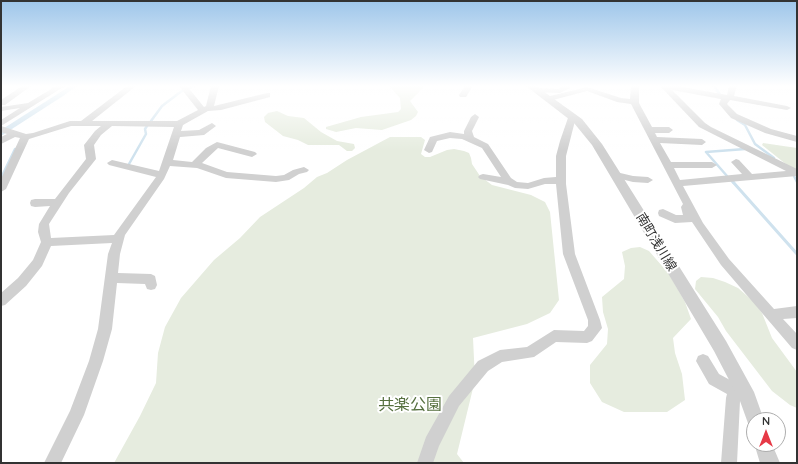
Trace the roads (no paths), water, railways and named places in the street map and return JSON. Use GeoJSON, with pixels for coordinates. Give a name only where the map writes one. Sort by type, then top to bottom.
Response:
{"type":"FeatureCollection","features":[{"type":"Feature","properties":{"kind":"street"},"geometry":{"type":"LineString","coordinates":[[1,124],[27,108]]}},
{"type":"Feature","properties":{"kind":"street"},"geometry":{"type":"LineString","coordinates":[[83,123],[92,114],[102,108]]}},
{"type":"Feature","properties":{"kind":"street"},"geometry":{"type":"LineString","coordinates":[[203,108],[206,110],[222,108]]}},
{"type":"Feature","properties":{"kind":"street"},"geometry":{"type":"LineString","coordinates":[[52,463],[76,415],[96,361],[105,329],[114,254],[118,239],[122,230],[162,175],[168,163],[178,129],[208,108]]}},
{"type":"Feature","properties":{"kind":"street","name":"南町浅川線"},"geometry":{"type":"LineString","coordinates":[[560,108],[586,129],[616,175],[720,346],[743,389],[752,412]]}},
{"type":"Feature","properties":{"kind":"street"},"geometry":{"type":"LineString","coordinates":[[638,108],[699,225],[711,242],[797,344]]}},
{"type":"Feature","properties":{"kind":"street"},"geometry":{"type":"LineString","coordinates":[[686,108],[702,125],[708,129],[797,173]]}},
{"type":"Feature","properties":{"kind":"street"},"geometry":{"type":"LineString","coordinates":[[726,108],[734,116],[761,129],[797,138]]}},
{"type":"Feature","properties":{"kind":"street"},"geometry":{"type":"LineString","coordinates":[[470,138],[468,130],[475,116]]}},
{"type":"Feature","properties":{"kind":"street"},"geometry":{"type":"LineString","coordinates":[[425,463],[432,442],[454,401],[483,366],[500,356],[529,353],[554,336],[587,337],[595,328],[594,320],[569,254],[560,180],[561,156],[572,117]]}},
{"type":"Feature","properties":{"kind":"street"},"geometry":{"type":"LineString","coordinates":[[1,129],[17,134],[34,136],[70,124],[83,123],[110,123],[178,129],[201,133],[212,126]]}},
{"type":"Feature","properties":{"kind":"street"},"geometry":{"type":"LineString","coordinates":[[1,301],[22,282],[38,263],[47,242],[44,232],[44,224],[65,191],[91,159],[89,145],[98,133],[110,123]]}},
{"type":"Feature","properties":{"kind":"street"},"geometry":{"type":"LineString","coordinates":[[650,130],[669,130]]}},
{"type":"Feature","properties":{"kind":"street"},"geometry":{"type":"LineString","coordinates":[[1,141],[17,134]]}},
{"type":"Feature","properties":{"kind":"street"},"geometry":{"type":"LineString","coordinates":[[1,189],[22,146],[17,134]]}},
{"type":"Feature","properties":{"kind":"street"},"geometry":{"type":"LineString","coordinates":[[429,150],[432,139],[441,136],[450,135],[470,138],[485,146],[508,180],[515,185],[528,186],[544,181],[560,180]]}},
{"type":"Feature","properties":{"kind":"street"},"geometry":{"type":"LineString","coordinates":[[656,140],[702,142]]}},
{"type":"Feature","properties":{"kind":"street"},"geometry":{"type":"LineString","coordinates":[[195,164],[209,150],[217,145],[252,154]]}},
{"type":"Feature","properties":{"kind":"street"},"geometry":{"type":"LineString","coordinates":[[736,162],[750,176]]}},
{"type":"Feature","properties":{"kind":"street"},"geometry":{"type":"LineString","coordinates":[[112,163],[162,175]]}},
{"type":"Feature","properties":{"kind":"street"},"geometry":{"type":"LineString","coordinates":[[168,163],[195,164],[226,176],[276,179],[286,178],[296,172],[304,170]]}},
{"type":"Feature","properties":{"kind":"street"},"geometry":{"type":"LineString","coordinates":[[668,165],[712,165]]}},
{"type":"Feature","properties":{"kind":"street"},"geometry":{"type":"LineString","coordinates":[[678,183],[797,173]]}},
{"type":"Feature","properties":{"kind":"street"},"geometry":{"type":"LineString","coordinates":[[616,175],[633,179],[648,180]]}},
{"type":"Feature","properties":{"kind":"street"},"geometry":{"type":"LineString","coordinates":[[483,177],[511,182]]}},
{"type":"Feature","properties":{"kind":"street"},"geometry":{"type":"LineString","coordinates":[[663,213],[675,219],[689,219],[686,205],[687,201]]}},
{"type":"Feature","properties":{"kind":"street"},"geometry":{"type":"LineString","coordinates":[[34,203],[58,202]]}},
{"type":"Feature","properties":{"kind":"street"},"geometry":{"type":"LineString","coordinates":[[47,242],[118,239]]}},
{"type":"Feature","properties":{"kind":"street"},"geometry":{"type":"LineString","coordinates":[[112,278],[151,279],[151,285]]}},
{"type":"Feature","properties":{"kind":"street"},"geometry":{"type":"LineString","coordinates":[[772,315],[797,312]]}},
{"type":"Feature","properties":{"kind":"street"},"geometry":{"type":"LineString","coordinates":[[703,361],[714,379],[728,387],[743,389]]}},
{"type":"Feature","properties":{"kind":"street"},"geometry":{"type":"LineString","coordinates":[[729,463],[733,398],[743,389]]}},
{"type":"Feature","properties":{"kind":"street"},"geometry":{"type":"LineString","coordinates":[[767,452],[770,463]]}},
{"type":"Feature","properties":{"kind":"water"},"geometry":{"type":"Polygon","coordinates":[[[36,108],[45,108],[1,136],[1,130],[36,108]]]}},
{"type":"Feature","properties":{"kind":"waterway"},"geometry":{"type":"LineString","coordinates":[[151,121],[161,108]]}},
{"type":"Feature","properties":{"kind":"waterway"},"geometry":{"type":"LineString","coordinates":[[737,120],[745,125],[755,144],[774,158]]}},
{"type":"Feature","properties":{"kind":"waterway"},"geometry":{"type":"LineString","coordinates":[[129,164],[146,134],[145,129],[147,126]]}},
{"type":"Feature","properties":{"kind":"waterway"},"geometry":{"type":"LineString","coordinates":[[1,178],[15,149]]}},
{"type":"Feature","properties":{"kind":"waterway"},"geometry":{"type":"LineString","coordinates":[[727,176],[706,152],[745,149]]}},
{"type":"Feature","properties":{"kind":"waterway"},"geometry":{"type":"LineString","coordinates":[[794,176],[797,182]]}},
{"type":"Feature","properties":{"kind":"waterway"},"geometry":{"type":"LineString","coordinates":[[733,182],[797,254]]}},
{"type":"Feature","properties":{"kind":"park label","name":"共楽公園"},"geometry":{"type":"Point","coordinates":[410,405]}}]}
